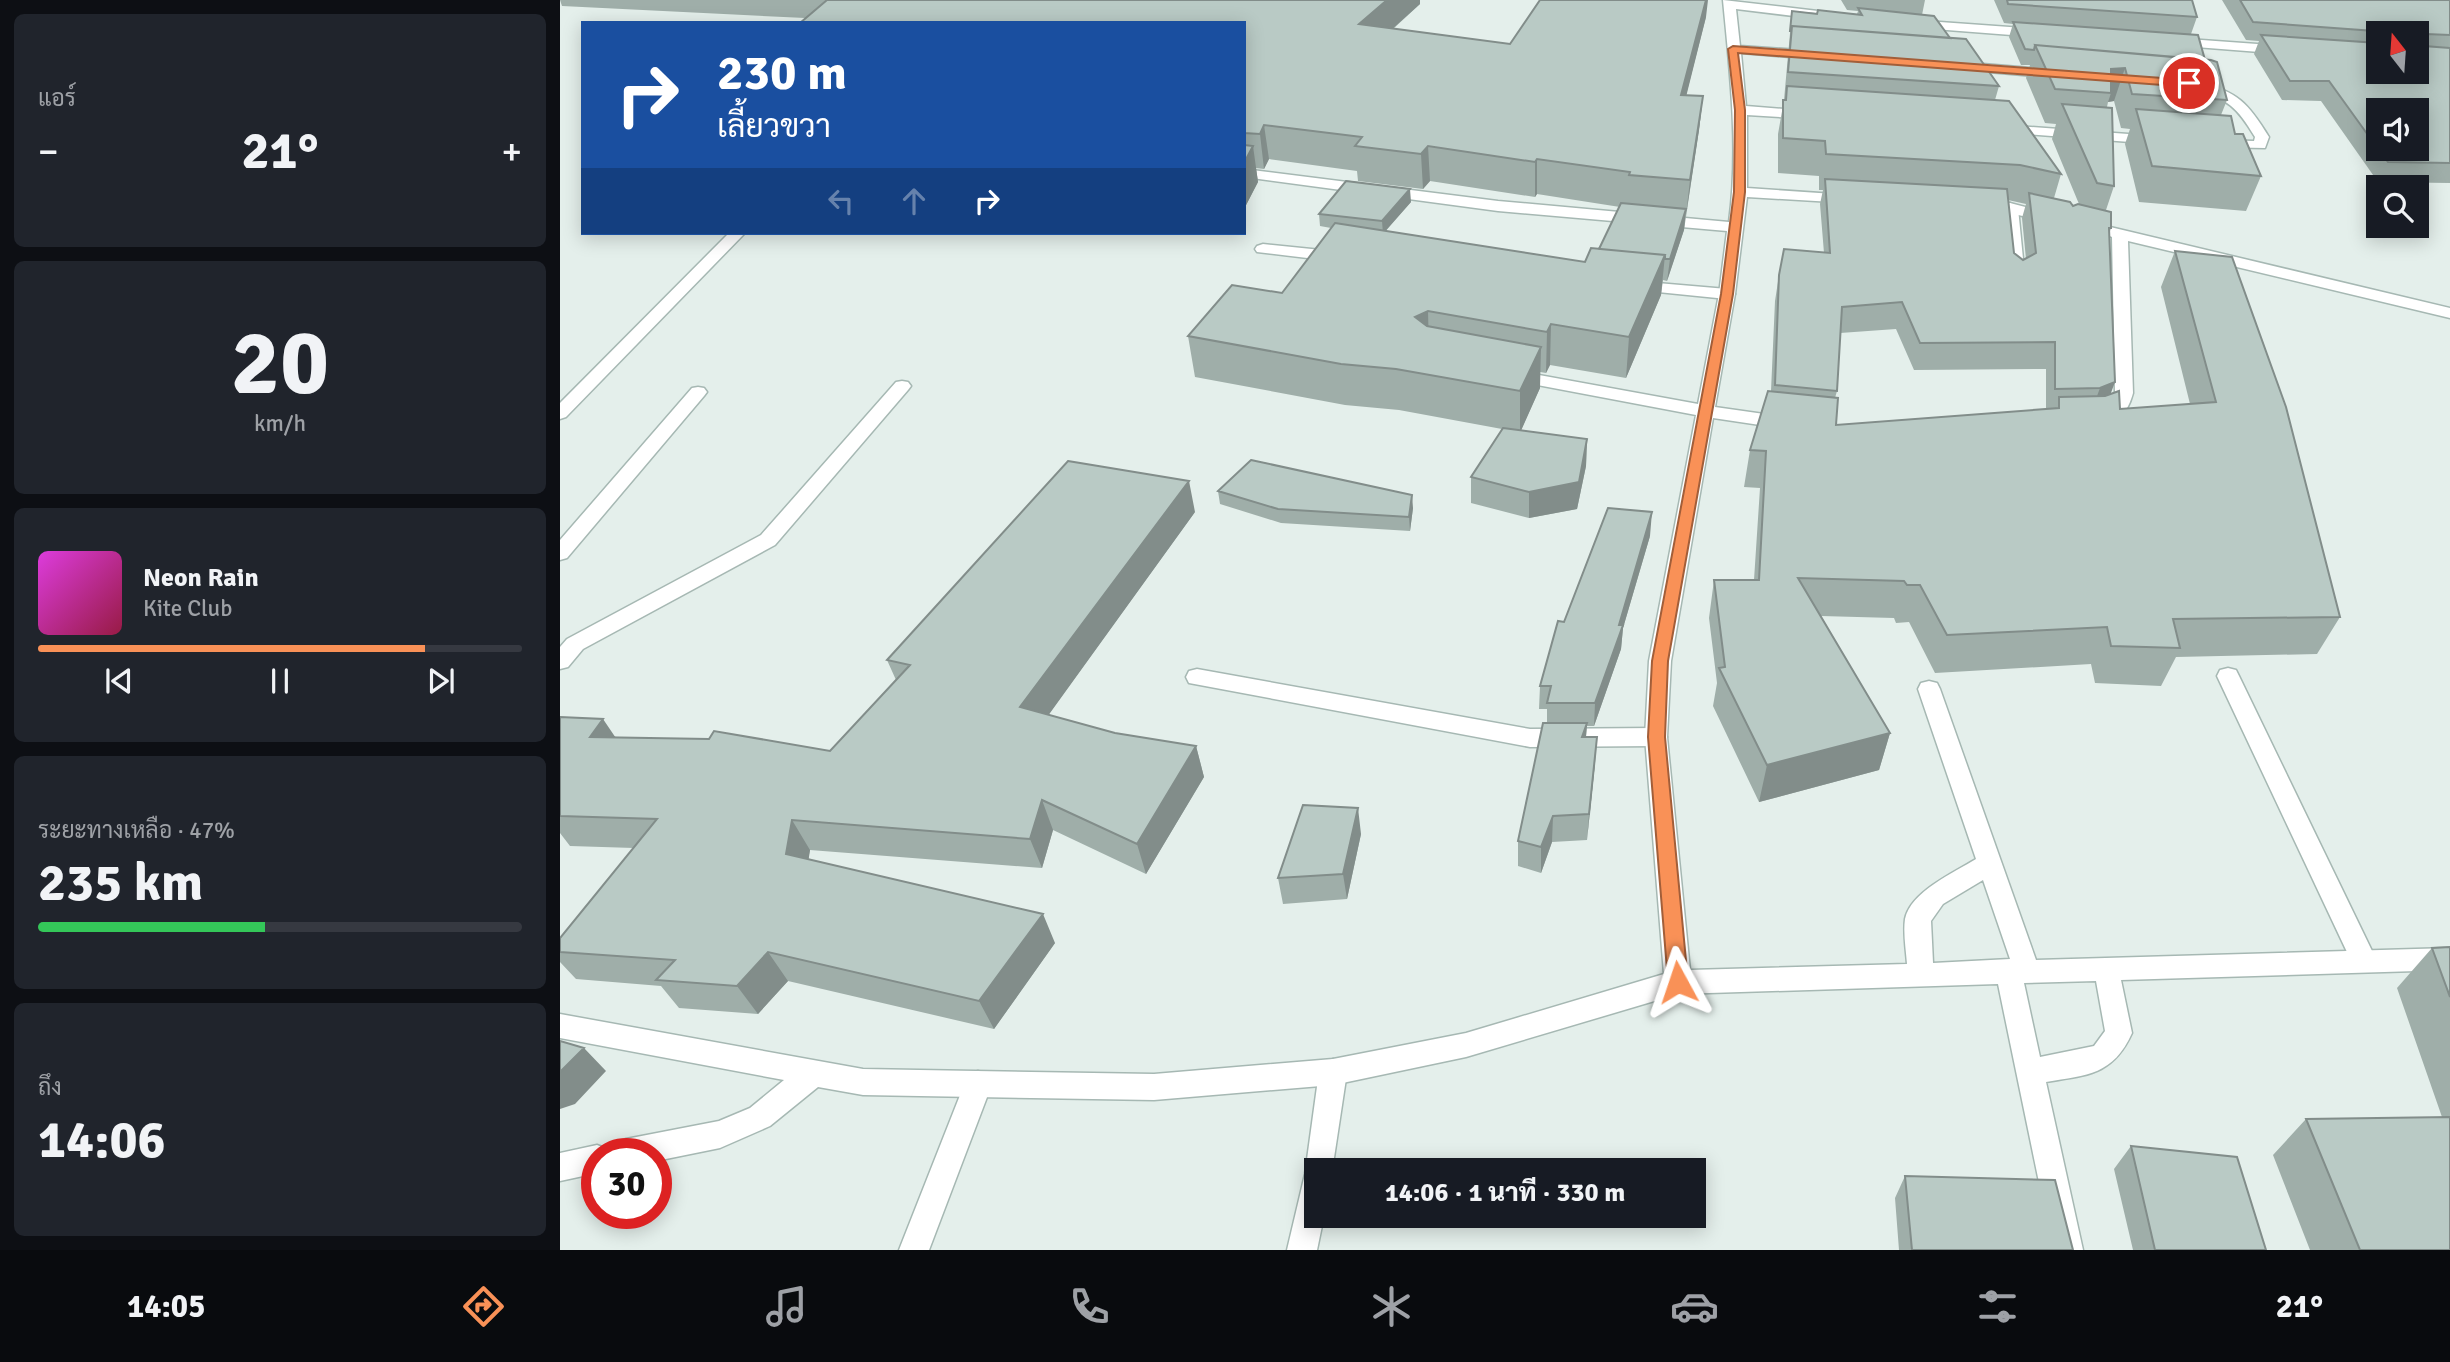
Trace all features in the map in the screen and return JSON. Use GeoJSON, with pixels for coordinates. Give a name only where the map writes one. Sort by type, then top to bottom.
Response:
{"type":"FeatureCollection","features":[{"type":"Feature","properties":{"kind":"street"},"geometry":{"type":"LineString","coordinates":[[1678,982],[1656,737],[1660,661],[1727,294],[1740,192],[1740,110],[1729,2],[1825,16]]}},
{"type":"Feature","properties":{"kind":"street"},"geometry":{"type":"LineString","coordinates":[[1903,23],[2052,34]]}},
{"type":"Feature","properties":{"kind":"street"},"geometry":{"type":"LineString","coordinates":[[2161,41],[2297,50]]}},
{"type":"Feature","properties":{"kind":"street"},"geometry":{"type":"LineString","coordinates":[[1733,49],[1830,57]]}},
{"type":"Feature","properties":{"kind":"street"},"geometry":{"type":"LineString","coordinates":[[1940,65],[2064,74]]}},
{"type":"Feature","properties":{"kind":"street"},"geometry":{"type":"LineString","coordinates":[[2189,83],[2226,94],[2241,102],[2262,137],[2260,145],[2207,143]]}},
{"type":"Feature","properties":{"kind":"street"},"geometry":{"type":"LineString","coordinates":[[1740,110],[1823,116]]}},
{"type":"Feature","properties":{"kind":"street"},"geometry":{"type":"LineString","coordinates":[[1987,128],[2166,141]]}},
{"type":"Feature","properties":{"kind":"street"},"geometry":{"type":"LineString","coordinates":[[1246,173],[1498,206],[1734,227]]}},
{"type":"Feature","properties":{"kind":"street"},"geometry":{"type":"LineString","coordinates":[[1740,192],[1861,199]]}},
{"type":"Feature","properties":{"kind":"street"},"geometry":{"type":"LineString","coordinates":[[1969,205],[2010,208],[2063,221]]}},
{"type":"Feature","properties":{"kind":"street"},"geometry":{"type":"LineString","coordinates":[[2010,208],[2017,279]]}},
{"type":"Feature","properties":{"kind":"street"},"geometry":{"type":"LineString","coordinates":[[2090,227],[2450,313]]}},
{"type":"Feature","properties":{"kind":"street"},"geometry":{"type":"LineString","coordinates":[[560,414],[735,235]]}},
{"type":"Feature","properties":{"kind":"street"},"geometry":{"type":"LineString","coordinates":[[2077,425],[2110,419],[2120,411],[2124,393],[2119,237]]}},
{"type":"Feature","properties":{"kind":"street"},"geometry":{"type":"LineString","coordinates":[[1263,249],[1358,259]]}},
{"type":"Feature","properties":{"kind":"street"},"geometry":{"type":"LineString","coordinates":[[1616,284],[1727,294]]}},
{"type":"Feature","properties":{"kind":"street"},"geometry":{"type":"LineString","coordinates":[[1494,372],[1705,411],[1810,425]]}},
{"type":"Feature","properties":{"kind":"street"},"geometry":{"type":"LineString","coordinates":[[560,661],[575,644],[768,540],[902,386]]}},
{"type":"Feature","properties":{"kind":"street"},"geometry":{"type":"LineString","coordinates":[[560,553],[698,392]]}},
{"type":"Feature","properties":{"kind":"street"},"geometry":{"type":"LineString","coordinates":[[2228,676],[2364,961]]}},
{"type":"Feature","properties":{"kind":"street"},"geometry":{"type":"LineString","coordinates":[[1197,677],[1530,738],[1656,737]]}},
{"type":"Feature","properties":{"kind":"street"},"geometry":{"type":"LineString","coordinates":[[1929,690],[1990,863],[2017,970],[2030,1072],[2068,1250]]}},
{"type":"Feature","properties":{"kind":"street"},"geometry":{"type":"LineString","coordinates":[[1920,974],[1918,918],[1934,897],[1990,863]]}},
{"type":"Feature","properties":{"kind":"street"},"geometry":{"type":"LineString","coordinates":[[560,1026],[863,1082],[1154,1087],[1334,1072],[1466,1045],[1678,982],[2450,959]]}},
{"type":"Feature","properties":{"kind":"street"},"geometry":{"type":"LineString","coordinates":[[2030,1072],[2084,1063],[2104,1055],[2119,1033],[2106,968]]}},
{"type":"Feature","properties":{"kind":"street"},"geometry":{"type":"LineString","coordinates":[[1320,1158],[1334,1072]]}},
{"type":"Feature","properties":{"kind":"street"},"geometry":{"type":"LineString","coordinates":[[672,1144],[720,1134],[760,1117],[814,1073]]}},
{"type":"Feature","properties":{"kind":"street"},"geometry":{"type":"LineString","coordinates":[[914,1250],[978,1084]]}},
{"type":"Feature","properties":{"kind":"street"},"geometry":{"type":"LineString","coordinates":[[560,1167],[581,1163]]}},
{"type":"Feature","properties":{"kind":"street"},"geometry":{"type":"LineString","coordinates":[[1302,1250],[1306,1228]]}},
{"type":"Feature","properties":{"kind":"building"},"geometry":{"type":"Polygon","coordinates":[[[827,0],[1387,0],[1359,24],[1510,44],[1540,0],[1706,0],[1681,95],[1703,96],[1690,180],[1629,175],[1630,172],[1537,159],[1535,162],[1428,146],[1421,154],[1355,146],[1362,137],[1264,125],[1260,134],[1246,133],[1246,21],[802,21],[827,0]]]}},
{"type":"Feature","properties":{"kind":"building"},"geometry":{"type":"Polygon","coordinates":[[[2007,0],[2192,0],[2197,17],[2008,4],[2007,0]]]}},
{"type":"Feature","properties":{"kind":"building"},"geometry":{"type":"Polygon","coordinates":[[[2240,0],[2450,0],[2450,35],[2429,34],[2429,21],[2366,21],[2366,30],[2253,22],[2240,0]]]}},
{"type":"Feature","properties":{"kind":"building"},"geometry":{"type":"Polygon","coordinates":[[[1858,8],[1934,16],[1950,38],[1792,26],[1790,31],[1792,11],[1817,14],[1818,10],[1862,15],[1858,8]]]}},
{"type":"Feature","properties":{"kind":"building"},"geometry":{"type":"Polygon","coordinates":[[[2013,22],[2198,35],[2205,60],[2035,45],[2034,50],[2025,49],[2013,22]]]}},
{"type":"Feature","properties":{"kind":"building"},"geometry":{"type":"Polygon","coordinates":[[[1792,26],[1966,39],[1999,86],[1788,72],[1792,26]]]}},
{"type":"Feature","properties":{"kind":"building"},"geometry":{"type":"Polygon","coordinates":[[[2261,35],[2366,42],[2366,84],[2429,84],[2429,46],[2450,48],[2450,163],[2387,161],[2429,161],[2429,98],[2366,98],[2366,132],[2329,81],[2290,81],[2261,35]]]}},
{"type":"Feature","properties":{"kind":"building"},"geometry":{"type":"Polygon","coordinates":[[[2035,45],[2211,60],[2217,62],[2227,100],[2132,94],[2125,68],[2111,69],[2111,93],[2055,89],[2035,45]]]}},
{"type":"Feature","properties":{"kind":"building"},"geometry":{"type":"Polygon","coordinates":[[[1787,86],[2009,101],[2061,174],[2020,165],[1826,154],[1825,141],[1783,138],[1783,100],[1786,100],[1787,86]]]}},
{"type":"Feature","properties":{"kind":"building"},"geometry":{"type":"Polygon","coordinates":[[[2062,104],[2112,108],[2114,186],[2097,183],[2062,104]]]}},
{"type":"Feature","properties":{"kind":"building"},"geometry":{"type":"Polygon","coordinates":[[[2136,109],[2231,116],[2235,134],[2243,134],[2261,176],[2152,166],[2136,109]]]}},
{"type":"Feature","properties":{"kind":"building"},"geometry":{"type":"Polygon","coordinates":[[[1246,145],[1253,146],[1246,159],[1246,145]]]}},
{"type":"Feature","properties":{"kind":"building"},"geometry":{"type":"Polygon","coordinates":[[[1825,179],[2007,189],[2014,253],[2023,260],[2036,253],[2029,193],[2070,202],[2073,206],[2078,204],[2111,212],[2109,228],[2115,382],[2100,388],[2055,389],[2055,342],[1920,343],[1902,302],[1842,307],[1837,391],[1775,385],[1779,275],[1784,249],[1830,253],[1825,179]]]}},
{"type":"Feature","properties":{"kind":"building"},"geometry":{"type":"Polygon","coordinates":[[[1346,181],[1410,189],[1382,221],[1319,214],[1346,181]]]}},
{"type":"Feature","properties":{"kind":"building"},"geometry":{"type":"Polygon","coordinates":[[[1621,203],[1686,209],[1670,259],[1665,259],[1665,255],[1599,249],[1621,203]]]}},
{"type":"Feature","properties":{"kind":"building"},"geometry":{"type":"Polygon","coordinates":[[[1335,223],[1585,262],[1591,248],[1665,255],[1629,337],[1551,324],[1547,332],[1428,311],[1415,317],[1427,326],[1541,347],[1520,391],[1396,369],[1341,364],[1188,336],[1232,285],[1282,293],[1335,223]]]}},
{"type":"Feature","properties":{"kind":"building"},"geometry":{"type":"Polygon","coordinates":[[[2175,251],[2232,257],[2286,407],[2340,617],[2173,619],[2180,648],[2111,646],[2107,627],[1947,635],[1920,585],[1907,585],[1904,581],[1798,578],[1890,733],[1767,765],[1719,668],[1725,667],[1714,580],[1759,580],[1766,451],[1750,450],[1768,391],[1838,398],[1836,425],[2059,408],[2059,397],[2105,396],[2119,391],[2120,409],[2216,402],[2175,251]]]}},
{"type":"Feature","properties":{"kind":"building"},"geometry":{"type":"Polygon","coordinates":[[[1503,428],[1587,439],[1579,482],[1529,492],[1471,477],[1503,428]]]}},
{"type":"Feature","properties":{"kind":"building"},"geometry":{"type":"Polygon","coordinates":[[[1251,460],[1412,495],[1409,517],[1278,509],[1218,491],[1251,460]]]}},
{"type":"Feature","properties":{"kind":"building"},"geometry":{"type":"Polygon","coordinates":[[[1068,461],[1189,481],[1020,707],[1115,733],[1196,746],[1137,844],[1042,800],[1030,839],[792,820],[786,854],[1043,914],[979,1001],[768,952],[737,986],[656,980],[675,960],[560,952],[560,938],[657,819],[560,816],[560,717],[603,719],[590,737],[709,739],[714,731],[830,751],[910,665],[887,660],[1068,461]]]}},
{"type":"Feature","properties":{"kind":"building"},"geometry":{"type":"Polygon","coordinates":[[[1608,508],[1652,512],[1619,625],[1623,625],[1595,703],[1547,703],[1551,686],[1540,686],[1558,621],[1564,622],[1608,508]]]}},
{"type":"Feature","properties":{"kind":"building"},"geometry":{"type":"Polygon","coordinates":[[[1543,723],[1587,723],[1582,737],[1597,737],[1589,814],[1553,816],[1541,847],[1518,841],[1543,723]]]}},
{"type":"Feature","properties":{"kind":"building"},"geometry":{"type":"Polygon","coordinates":[[[1303,805],[1358,808],[1343,874],[1278,878],[1303,805]]]}},
{"type":"Feature","properties":{"kind":"building"},"geometry":{"type":"Polygon","coordinates":[[[2450,947],[2450,997],[2432,948],[2450,947]]]}},
{"type":"Feature","properties":{"kind":"building"},"geometry":{"type":"Polygon","coordinates":[[[560,1041],[584,1048],[560,1072],[560,1041]]]}},
{"type":"Feature","properties":{"kind":"building"},"geometry":{"type":"Polygon","coordinates":[[[2450,1117],[2450,1250],[2360,1250],[2306,1119],[2450,1117]]]}},
{"type":"Feature","properties":{"kind":"building"},"geometry":{"type":"Polygon","coordinates":[[[2131,1146],[2237,1157],[2266,1250],[2155,1250],[2131,1146]]]}},
{"type":"Feature","properties":{"kind":"building"},"geometry":{"type":"Polygon","coordinates":[[[1905,1176],[2055,1180],[2073,1250],[1912,1250],[1905,1176]]]}},
{"type":"Feature","properties":{"kind":"route"},"geometry":{"type":"LineString","coordinates":[[1678,982],[1656,737],[1660,661],[1727,294],[1740,192],[1740,110],[1733,49],[2189,83]]}}]}
